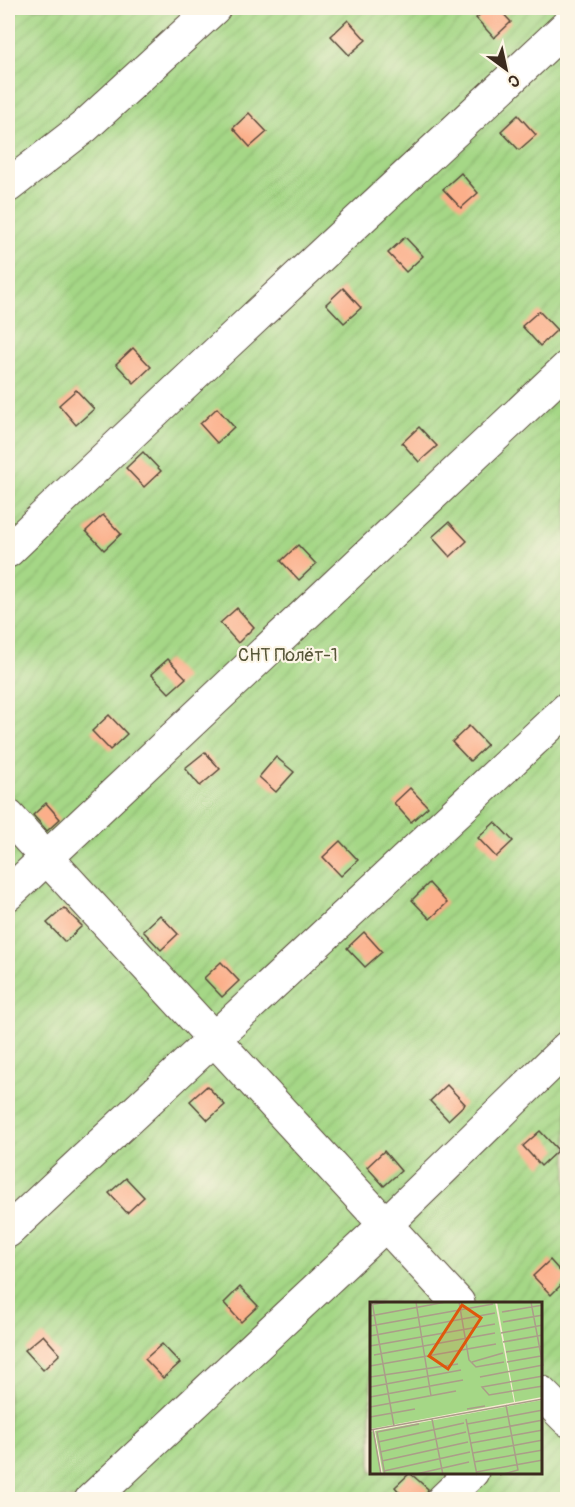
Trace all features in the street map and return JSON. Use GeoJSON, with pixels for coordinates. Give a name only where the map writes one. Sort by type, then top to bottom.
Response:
{"type":"FeatureCollection","features":[{"type":"Feature","properties":{"kind":"street"},"geometry":{"type":"LineString","coordinates":[[8,186],[84,127],[214,8]]}},
{"type":"Feature","properties":{"kind":"street"},"geometry":{"type":"LineString","coordinates":[[8,551],[127,436],[325,254],[567,25]]}},
{"type":"Feature","properties":{"kind":"street"},"geometry":{"type":"LineString","coordinates":[[8,894],[567,367]]}},
{"type":"Feature","properties":{"kind":"street"},"geometry":{"type":"LineString","coordinates":[[8,1231],[567,708]]}},
{"type":"Feature","properties":{"kind":"street"},"geometry":{"type":"LineString","coordinates":[[8,816],[457,1302]]}},
{"type":"Feature","properties":{"kind":"street"},"geometry":{"type":"LineString","coordinates":[[92,1500],[386,1224],[567,1047]]}},
{"type":"Feature","properties":{"kind":"street"},"geometry":{"type":"LineString","coordinates":[[443,1500],[471,1474]]}},
{"type":"Feature","properties":{"kind":"green space","name":"СНТ Полёт-1"},"geometry":{"type":"Polygon","coordinates":[[[8,8],[567,8],[567,1499],[8,1499],[8,8]]]}},
{"type":"Feature","properties":{"kind":"building"},"geometry":{"type":"Polygon","coordinates":[[[488,8],[498,8],[511,22],[494,38],[476,18],[488,8]]]}},
{"type":"Feature","properties":{"kind":"building"},"geometry":{"type":"Polygon","coordinates":[[[348,20],[366,40],[349,55],[331,36],[348,20]]]}},
{"type":"Feature","properties":{"kind":"building"},"geometry":{"type":"Polygon","coordinates":[[[249,113],[267,132],[250,147],[233,128],[249,113]]]}},
{"type":"Feature","properties":{"kind":"building"},"geometry":{"type":"Polygon","coordinates":[[[518,115],[536,135],[519,150],[501,131],[518,115]]]}},
{"type":"Feature","properties":{"kind":"building"},"geometry":{"type":"Polygon","coordinates":[[[461,173],[478,193],[461,208],[443,189],[461,173]]]}},
{"type":"Feature","properties":{"kind":"building"},"geometry":{"type":"Polygon","coordinates":[[[405,237],[423,256],[406,272],[388,253],[405,237]]]}},
{"type":"Feature","properties":{"kind":"building"},"geometry":{"type":"Polygon","coordinates":[[[343,288],[361,308],[344,323],[326,304],[343,288]]]}},
{"type":"Feature","properties":{"kind":"building"},"geometry":{"type":"Polygon","coordinates":[[[539,311],[557,330],[540,346],[522,326],[539,311]]]}},
{"type":"Feature","properties":{"kind":"building"},"geometry":{"type":"Polygon","coordinates":[[[133,348],[151,367],[134,383],[116,364],[133,348]]]}},
{"type":"Feature","properties":{"kind":"building"},"geometry":{"type":"Polygon","coordinates":[[[76,390],[94,409],[76,425],[59,405],[76,390]]]}},
{"type":"Feature","properties":{"kind":"building"},"geometry":{"type":"Polygon","coordinates":[[[217,408],[234,427],[217,443],[200,424],[217,408]]]}},
{"type":"Feature","properties":{"kind":"building"},"geometry":{"type":"Polygon","coordinates":[[[419,427],[437,446],[419,462],[402,443],[419,427]]]}},
{"type":"Feature","properties":{"kind":"building"},"geometry":{"type":"Polygon","coordinates":[[[143,452],[161,471],[144,487],[126,468],[143,452]]]}},
{"type":"Feature","properties":{"kind":"building"},"geometry":{"type":"Polygon","coordinates":[[[103,515],[121,534],[104,550],[86,531],[103,515]]]}},
{"type":"Feature","properties":{"kind":"building"},"geometry":{"type":"Polygon","coordinates":[[[449,522],[467,541],[450,557],[432,537],[449,522]]]}},
{"type":"Feature","properties":{"kind":"building"},"geometry":{"type":"Polygon","coordinates":[[[298,545],[316,564],[299,580],[281,561],[298,545]]]}},
{"type":"Feature","properties":{"kind":"building"},"geometry":{"type":"Polygon","coordinates":[[[237,608],[254,627],[238,643],[220,623],[237,608]]]}},
{"type":"Feature","properties":{"kind":"building"},"geometry":{"type":"Polygon","coordinates":[[[168,659],[186,678],[169,693],[151,674],[168,659]]]}},
{"type":"Feature","properties":{"kind":"building"},"geometry":{"type":"Polygon","coordinates":[[[109,715],[127,734],[110,750],[92,731],[109,715]]]}},
{"type":"Feature","properties":{"kind":"building"},"geometry":{"type":"Polygon","coordinates":[[[469,726],[487,745],[470,761],[452,742],[469,726]]]}},
{"type":"Feature","properties":{"kind":"building"},"geometry":{"type":"Polygon","coordinates":[[[205,752],[220,769],[200,786],[185,768],[205,752]]]}},
{"type":"Feature","properties":{"kind":"building"},"geometry":{"type":"Polygon","coordinates":[[[276,757],[294,772],[276,792],[259,777],[276,757]]]}},
{"type":"Feature","properties":{"kind":"building"},"geometry":{"type":"Polygon","coordinates":[[[410,788],[428,807],[411,822],[394,803],[410,788]]]}},
{"type":"Feature","properties":{"kind":"building"},"geometry":{"type":"Polygon","coordinates":[[[46,803],[60,819],[47,831],[33,815],[46,803]]]}},
{"type":"Feature","properties":{"kind":"building"},"geometry":{"type":"Polygon","coordinates":[[[495,822],[513,841],[496,857],[478,838],[495,822]]]}},
{"type":"Feature","properties":{"kind":"building"},"geometry":{"type":"Polygon","coordinates":[[[340,841],[358,860],[341,876],[323,857],[340,841]]]}},
{"type":"Feature","properties":{"kind":"building"},"geometry":{"type":"Polygon","coordinates":[[[429,883],[447,903],[430,919],[412,900],[429,883]]]}},
{"type":"Feature","properties":{"kind":"building"},"geometry":{"type":"Polygon","coordinates":[[[64,908],[82,926],[65,942],[47,923],[64,908]]]}},
{"type":"Feature","properties":{"kind":"building"},"geometry":{"type":"Polygon","coordinates":[[[160,915],[178,934],[161,950],[143,931],[160,915]]]}},
{"type":"Feature","properties":{"kind":"building"},"geometry":{"type":"Polygon","coordinates":[[[364,932],[382,952],[365,967],[347,948],[364,932]]]}},
{"type":"Feature","properties":{"kind":"building"},"geometry":{"type":"Polygon","coordinates":[[[221,962],[239,981],[222,997],[204,978],[221,962]]]}},
{"type":"Feature","properties":{"kind":"building"},"geometry":{"type":"Polygon","coordinates":[[[447,1085],[465,1104],[448,1120],[430,1101],[447,1085]]]}},
{"type":"Feature","properties":{"kind":"building"},"geometry":{"type":"Polygon","coordinates":[[[207,1086],[225,1105],[208,1120],[190,1101],[207,1086]]]}},
{"type":"Feature","properties":{"kind":"building"},"geometry":{"type":"Polygon","coordinates":[[[540,1131],[558,1150],[541,1166],[523,1146],[540,1131]]]}},
{"type":"Feature","properties":{"kind":"building"},"geometry":{"type":"Polygon","coordinates":[[[384,1151],[401,1171],[384,1186],[367,1167],[384,1151]]]}},
{"type":"Feature","properties":{"kind":"building"},"geometry":{"type":"Polygon","coordinates":[[[126,1178],[144,1197],[127,1213],[109,1193],[126,1178]]]}},
{"type":"Feature","properties":{"kind":"building"},"geometry":{"type":"Polygon","coordinates":[[[550,1260],[567,1279],[551,1295],[533,1276],[550,1260]]]}},
{"type":"Feature","properties":{"kind":"building"},"geometry":{"type":"Polygon","coordinates":[[[240,1287],[258,1306],[241,1322],[224,1303],[240,1287]]]}},
{"type":"Feature","properties":{"kind":"building"},"geometry":{"type":"Polygon","coordinates":[[[43,1335],[60,1354],[43,1370],[25,1350],[43,1335]]]}},
{"type":"Feature","properties":{"kind":"building"},"geometry":{"type":"Polygon","coordinates":[[[162,1344],[180,1363],[163,1378],[145,1359],[162,1344]]]}},
{"type":"Feature","properties":{"kind":"building"},"geometry":{"type":"Polygon","coordinates":[[[411,1474],[428,1489],[425,1500],[406,1500],[395,1487],[411,1474]]]}}]}
